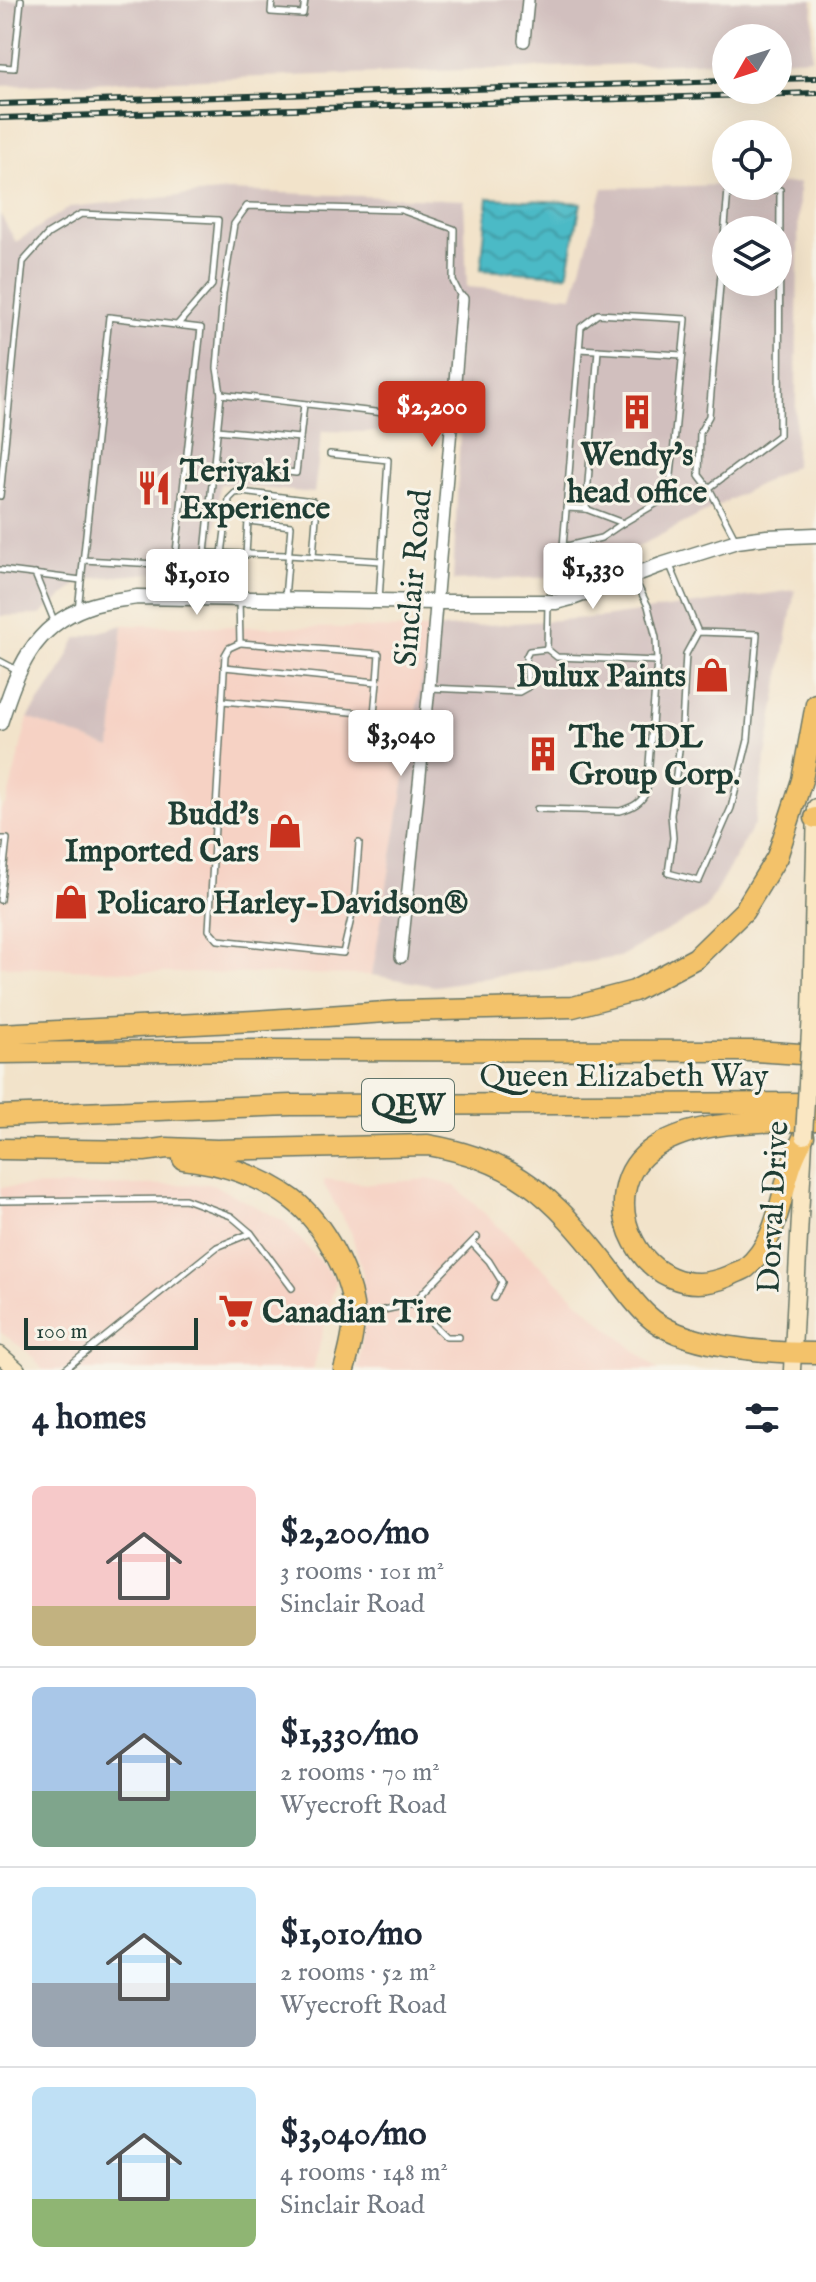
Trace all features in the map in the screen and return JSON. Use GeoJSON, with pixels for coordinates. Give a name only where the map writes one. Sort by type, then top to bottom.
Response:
{"type":"FeatureCollection","features":[{"type":"Feature","properties":{"kind":"highway"},"geometry":{"type":"LineString","coordinates":[[0,1034],[400,1011],[573,1007],[634,991],[696,958],[744,911],[777,857],[802,780],[816,704]]}},
{"type":"Feature","properties":{"kind":"highway"},"geometry":{"type":"LineString","coordinates":[[755,1051],[816,1041]]}},
{"type":"Feature","properties":{"kind":"highway","name":"Queen Elizabeth Way"},"geometry":{"type":"LineString","coordinates":[[0,1053],[755,1051],[816,1055]]}},
{"type":"Feature","properties":{"kind":"highway","name":"Queen Elizabeth Way"},"geometry":{"type":"LineString","coordinates":[[0,1116],[291,1105],[816,1103]]}},
{"type":"Feature","properties":{"kind":"highway"},"geometry":{"type":"LineString","coordinates":[[717,1127],[810,1128],[790,1167],[781,1206],[767,1244],[745,1269],[713,1283],[678,1282],[654,1268],[634,1242],[625,1221],[624,1192],[637,1165],[653,1148],[681,1135],[717,1127]]}},
{"type":"Feature","properties":{"kind":"highway"},"geometry":{"type":"LineString","coordinates":[[0,1149],[144,1151],[167,1148],[217,1150],[428,1145],[455,1150],[511,1172],[542,1193],[574,1224],[648,1317],[685,1338],[792,1361],[816,1353]]}},
{"type":"Feature","properties":{"kind":"highway"},"geometry":{"type":"LineString","coordinates":[[144,1151],[167,1159],[232,1169],[259,1180],[293,1199],[328,1237],[348,1283],[354,1315],[344,1370]]}},
{"type":"Feature","properties":{"kind":"main road","name":"Dorval Drive"},"geometry":{"type":"LineString","coordinates":[[792,1361],[810,1128],[816,807]]}},
{"type":"Feature","properties":{"kind":"main road"},"geometry":{"type":"LineString","coordinates":[[0,1355],[17,1370]]}},
{"type":"Feature","properties":{"kind":"street"},"geometry":{"type":"LineString","coordinates":[[524,41],[528,0]]}},
{"type":"Feature","properties":{"kind":"street","name":"Sinclair Road"},"geometry":{"type":"LineString","coordinates":[[401,957],[429,688],[462,299]]}},
{"type":"Feature","properties":{"kind":"street"},"geometry":{"type":"LineString","coordinates":[[0,723],[27,654],[62,617],[90,605],[137,597],[556,601],[737,541],[816,535]]}},
{"type":"Feature","properties":{"kind":"lane"},"geometry":{"type":"LineString","coordinates":[[0,67],[14,68],[21,0]]}},
{"type":"Feature","properties":{"kind":"lane"},"geometry":{"type":"LineString","coordinates":[[272,0],[271,12],[303,14],[305,0]]}},
{"type":"Feature","properties":{"kind":"lane"},"geometry":{"type":"LineString","coordinates":[[709,488],[779,435],[780,190],[728,190],[709,416],[700,432],[699,475],[737,541]]}},
{"type":"Feature","properties":{"kind":"lane"},"geometry":{"type":"LineString","coordinates":[[205,553],[221,394],[217,368],[223,294],[234,224],[247,206],[401,210],[454,229],[453,281],[462,299]]}},
{"type":"Feature","properties":{"kind":"lane"},"geometry":{"type":"LineString","coordinates":[[0,496],[23,262],[48,234],[81,214],[218,220],[212,285],[178,325]]}},
{"type":"Feature","properties":{"kind":"lane"},"geometry":{"type":"LineString","coordinates":[[547,649],[563,547],[581,327],[598,314],[686,319],[669,496],[601,538],[563,547]]}},
{"type":"Feature","properties":{"kind":"lane"},"geometry":{"type":"LineString","coordinates":[[78,611],[109,317],[201,328],[171,598]]}},
{"type":"Feature","properties":{"kind":"lane"},"geometry":{"type":"LineString","coordinates":[[579,349],[682,355]]}},
{"type":"Feature","properties":{"kind":"lane"},"geometry":{"type":"LineString","coordinates":[[586,509],[598,350]]}},
{"type":"Feature","properties":{"kind":"lane"},"geometry":{"type":"LineString","coordinates":[[221,394],[452,421]]}},
{"type":"Feature","properties":{"kind":"lane"},"geometry":{"type":"LineString","coordinates":[[214,463],[296,473],[304,404]]}},
{"type":"Feature","properties":{"kind":"lane"},"geometry":{"type":"LineString","coordinates":[[217,430],[300,438]]}},
{"type":"Feature","properties":{"kind":"lane"},"geometry":{"type":"LineString","coordinates":[[330,454],[388,460],[379,601]]}},
{"type":"Feature","properties":{"kind":"lane"},"geometry":{"type":"LineString","coordinates":[[222,554],[229,499],[235,493],[242,492],[313,501],[317,510],[313,556]]}},
{"type":"Feature","properties":{"kind":"lane"},"geometry":{"type":"LineString","coordinates":[[566,508],[586,509],[623,523]]}},
{"type":"Feature","properties":{"kind":"lane"},"geometry":{"type":"LineString","coordinates":[[246,555],[248,521],[291,526],[285,599]]}},
{"type":"Feature","properties":{"kind":"lane"},"geometry":{"type":"LineString","coordinates":[[205,553],[381,561]]}},
{"type":"Feature","properties":{"kind":"lane"},"geometry":{"type":"LineString","coordinates":[[205,553],[219,567],[218,598]]}},
{"type":"Feature","properties":{"kind":"lane"},"geometry":{"type":"LineString","coordinates":[[83,560],[175,565]]}},
{"type":"Feature","properties":{"kind":"lane"},"geometry":{"type":"LineString","coordinates":[[669,563],[698,632]]}},
{"type":"Feature","properties":{"kind":"lane"},"geometry":{"type":"LineString","coordinates":[[0,570],[81,580]]}},
{"type":"Feature","properties":{"kind":"lane"},"geometry":{"type":"LineString","coordinates":[[35,574],[55,624]]}},
{"type":"Feature","properties":{"kind":"lane"},"geometry":{"type":"LineString","coordinates":[[537,809],[620,811],[632,808],[643,799],[647,790],[657,661],[653,620],[633,577]]}},
{"type":"Feature","properties":{"kind":"lane"},"geometry":{"type":"LineString","coordinates":[[239,598],[240,643]]}},
{"type":"Feature","properties":{"kind":"lane"},"geometry":{"type":"LineString","coordinates":[[698,632],[757,634],[748,740],[731,808],[699,881],[668,873],[686,654],[698,632]]}},
{"type":"Feature","properties":{"kind":"lane"},"geometry":{"type":"LineString","coordinates":[[222,701],[374,714],[379,654],[240,643],[229,648],[225,655],[222,701],[209,930],[218,940],[343,953],[354,906],[359,843]]}},
{"type":"Feature","properties":{"kind":"lane"},"geometry":{"type":"LineString","coordinates":[[429,688],[519,692],[528,687],[526,657],[529,651],[547,649],[557,657],[657,661]]}},
{"type":"Feature","properties":{"kind":"lane"},"geometry":{"type":"LineString","coordinates":[[0,661],[19,671]]}},
{"type":"Feature","properties":{"kind":"lane"},"geometry":{"type":"LineString","coordinates":[[224,667],[377,682]]}},
{"type":"Feature","properties":{"kind":"lane"},"geometry":{"type":"LineString","coordinates":[[0,839],[7,839],[0,900]]}},
{"type":"Feature","properties":{"kind":"lane"},"geometry":{"type":"LineString","coordinates":[[354,906],[406,912]]}},
{"type":"Feature","properties":{"kind":"lane"},"geometry":{"type":"LineString","coordinates":[[0,1201],[185,1199],[231,1216],[251,1233],[292,1288]]}},
{"type":"Feature","properties":{"kind":"lane"},"geometry":{"type":"LineString","coordinates":[[65,1370],[217,1247],[251,1233]]}},
{"type":"Feature","properties":{"kind":"lane"},"geometry":{"type":"LineString","coordinates":[[379,1311],[412,1304],[474,1240],[502,1282],[494,1298]]}},
{"type":"Feature","properties":{"kind":"lane"},"geometry":{"type":"LineString","coordinates":[[412,1304],[446,1337],[459,1337]]}},
{"type":"Feature","properties":{"kind":"shaded area"},"geometry":{"type":"Polygon","coordinates":[[[0,0],[813,0],[811,58],[792,59],[792,24],[712,24],[712,61],[0,86],[0,0]]]}},
{"type":"Feature","properties":{"kind":"shaded area"},"geometry":{"type":"Polygon","coordinates":[[[792,183],[799,183],[795,466],[581,576],[453,581],[460,434],[322,431],[314,493],[220,484],[212,568],[84,579],[40,615],[0,616],[0,214],[16,242],[70,207],[229,191],[464,200],[467,287],[573,296],[603,188],[712,185],[712,200],[792,200],[792,183]]]}},
{"type":"Feature","properties":{"kind":"shaded area"},"geometry":{"type":"Polygon","coordinates":[[[795,590],[754,824],[706,909],[619,957],[435,986],[372,975],[430,629],[603,617],[795,590]]]}},
{"type":"Feature","properties":{"kind":"shaded area"},"geometry":{"type":"Polygon","coordinates":[[[123,625],[430,629],[372,975],[169,973],[0,966],[0,810],[7,802],[28,718],[111,748],[123,625]]]}},
{"type":"Feature","properties":{"kind":"shaded area"},"geometry":{"type":"Polygon","coordinates":[[[123,625],[111,748],[28,718],[60,672],[76,639],[123,625]]]}},
{"type":"Feature","properties":{"kind":"shaded area"},"geometry":{"type":"Polygon","coordinates":[[[324,1179],[369,1184],[428,1179],[455,1186],[592,1314],[658,1370],[358,1370],[363,1329],[363,1274],[351,1232],[324,1185],[324,1179]]]}},
{"type":"Feature","properties":{"kind":"shaded area"},"geometry":{"type":"Polygon","coordinates":[[[212,1184],[284,1221],[336,1280],[313,1370],[43,1370],[28,1352],[0,1332],[0,1187],[212,1184]]]}},
{"type":"Feature","properties":{"kind":"water"},"geometry":{"type":"Polygon","coordinates":[[[488,198],[581,203],[567,275],[481,270],[488,198]]]}},
{"type":"Feature","properties":{"kind":"railway"},"geometry":{"type":"LineString","coordinates":[[792,79],[816,78]]}},
{"type":"Feature","properties":{"kind":"railway"},"geometry":{"type":"LineString","coordinates":[[0,104],[712,81]]}},
{"type":"Feature","properties":{"kind":"railway"},"geometry":{"type":"LineString","coordinates":[[0,118],[816,93]]}},
{"type":"Feature","properties":{"kind":"place","name":"Wendy's head office"},"geometry":{"type":"Point","coordinates":[637,412]}},
{"type":"Feature","properties":{"kind":"place","name":"Teriyaki Experience"},"geometry":{"type":"Point","coordinates":[154,488]}},
{"type":"Feature","properties":{"kind":"place","name":"Dulux Paints"},"geometry":{"type":"Point","coordinates":[712,675]}},
{"type":"Feature","properties":{"kind":"place","name":"The TDL Group Corp."},"geometry":{"type":"Point","coordinates":[543,754]}},
{"type":"Feature","properties":{"kind":"place","name":"Budd's Imported Cars"},"geometry":{"type":"Point","coordinates":[285,831]}},
{"type":"Feature","properties":{"kind":"place","name":"Policaro Harley-Davidson®"},"geometry":{"type":"Point","coordinates":[71,902]}},
{"type":"Feature","properties":{"kind":"place","name":"Canadian Tire"},"geometry":{"type":"Point","coordinates":[236,1311]}}]}
